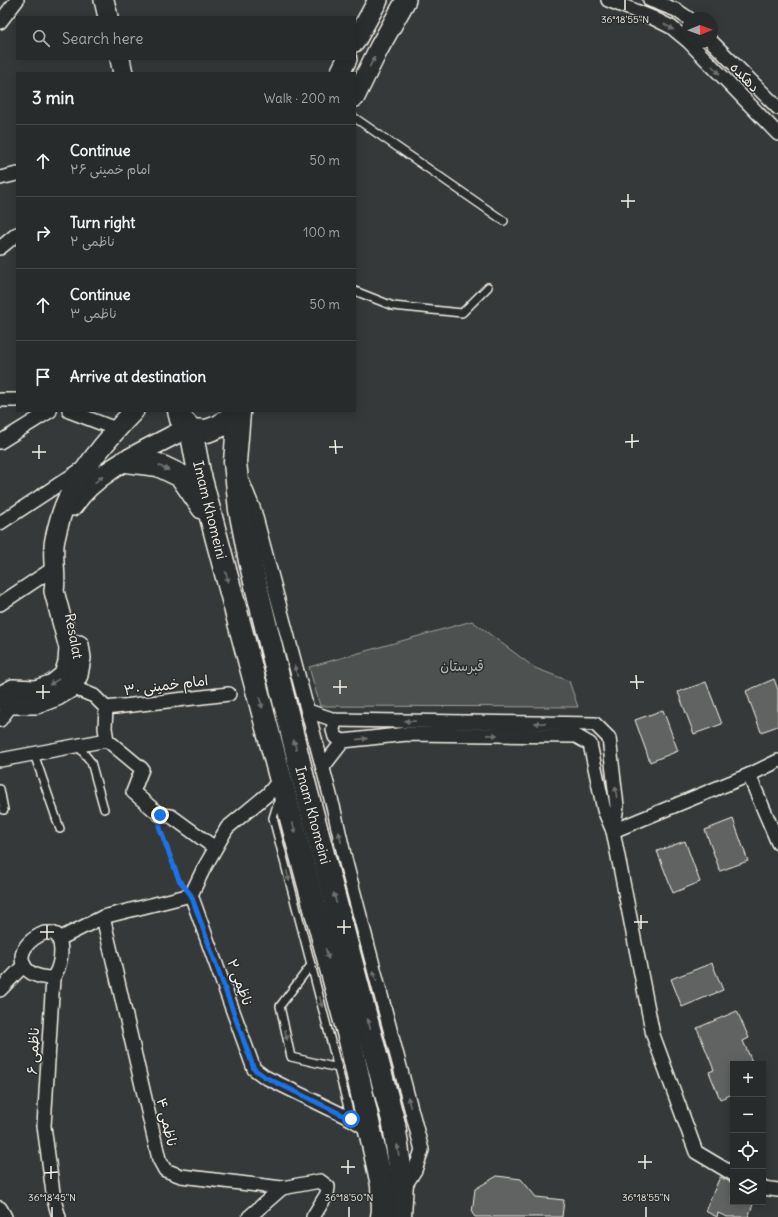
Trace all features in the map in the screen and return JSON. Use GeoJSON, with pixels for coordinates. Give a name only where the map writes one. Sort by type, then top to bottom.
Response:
{"type":"FeatureCollection","features":[{"type":"Feature","properties":{"kind":"highway"},"geometry":{"type":"LineString","coordinates":[[187,423],[207,431],[220,426],[238,412]]}},
{"type":"Feature","properties":{"kind":"highway","name":"Imam Khomeini"},"geometry":{"type":"LineString","coordinates":[[239,412],[235,462],[240,510],[250,561],[303,778],[336,866],[394,1124],[402,1181],[400,1217]]}},
{"type":"Feature","properties":{"kind":"highway","name":"Imam Khomeini"},"geometry":{"type":"LineString","coordinates":[[187,423],[350,1040],[382,1185],[382,1217]]}},
{"type":"Feature","properties":{"kind":"highway"},"geometry":{"type":"LineString","coordinates":[[126,461],[158,465],[181,476],[212,520]]}},
{"type":"Feature","properties":{"kind":"street"},"geometry":{"type":"LineString","coordinates":[[0,22],[17,0]]}},
{"type":"Feature","properties":{"kind":"street"},"geometry":{"type":"LineString","coordinates":[[104,0],[108,16]]}},
{"type":"Feature","properties":{"kind":"street"},"geometry":{"type":"LineString","coordinates":[[356,40],[378,0]]}},
{"type":"Feature","properties":{"kind":"street"},"geometry":{"type":"LineString","coordinates":[[356,95],[406,0]]}},
{"type":"Feature","properties":{"kind":"street","name":"دهکده"},"geometry":{"type":"LineString","coordinates":[[608,0],[653,18],[671,27],[682,36]]}},
{"type":"Feature","properties":{"kind":"street"},"geometry":{"type":"LineString","coordinates":[[650,0],[676,10],[682,14]]}},
{"type":"Feature","properties":{"kind":"street","name":"دهکده"},"geometry":{"type":"LineString","coordinates":[[695,48],[778,134]]}},
{"type":"Feature","properties":{"kind":"street","name":"دهکده"},"geometry":{"type":"LineString","coordinates":[[718,48],[778,108]]}},
{"type":"Feature","properties":{"kind":"street"},"geometry":{"type":"LineString","coordinates":[[120,60],[123,72]]}},
{"type":"Feature","properties":{"kind":"street"},"geometry":{"type":"LineString","coordinates":[[340,72],[346,60]]}},
{"type":"Feature","properties":{"kind":"street"},"geometry":{"type":"LineString","coordinates":[[0,178],[16,174]]}},
{"type":"Feature","properties":{"kind":"street"},"geometry":{"type":"LineString","coordinates":[[0,248],[16,235]]}},
{"type":"Feature","properties":{"kind":"street"},"geometry":{"type":"LineString","coordinates":[[0,400],[16,400]]}},
{"type":"Feature","properties":{"kind":"street"},"geometry":{"type":"LineString","coordinates":[[0,442],[48,412]]}},
{"type":"Feature","properties":{"kind":"street"},"geometry":{"type":"LineString","coordinates":[[72,412],[116,429]]}},
{"type":"Feature","properties":{"kind":"street","name":"Resalat"},"geometry":{"type":"LineString","coordinates":[[4,700],[13,689],[36,690],[53,684],[64,675],[68,662],[69,648],[54,591],[54,540],[69,496],[88,465],[116,429],[133,412]]}},
{"type":"Feature","properties":{"kind":"street","name":"Resalat"},"geometry":{"type":"LineString","coordinates":[[57,531],[79,497],[106,472],[187,423]]}},
{"type":"Feature","properties":{"kind":"street"},"geometry":{"type":"LineString","coordinates":[[235,462],[254,510],[334,810],[336,866]]}},
{"type":"Feature","properties":{"kind":"street"},"geometry":{"type":"LineString","coordinates":[[0,523],[88,465]]}},
{"type":"Feature","properties":{"kind":"street"},"geometry":{"type":"LineString","coordinates":[[0,604],[55,574]]}},
{"type":"Feature","properties":{"kind":"street","name":"Resalat"},"geometry":{"type":"LineString","coordinates":[[55,574],[73,621],[81,658],[78,675],[72,687]]}},
{"type":"Feature","properties":{"kind":"street"},"geometry":{"type":"LineString","coordinates":[[0,720],[4,700],[36,704],[57,696],[72,687],[94,696],[106,708],[105,728],[107,740],[142,769],[132,792],[160,815],[170,816],[215,848]]}},
{"type":"Feature","properties":{"kind":"street","name":"امام خمینی ۳۰"},"geometry":{"type":"LineString","coordinates":[[106,708],[229,694]]}},
{"type":"Feature","properties":{"kind":"street"},"geometry":{"type":"LineString","coordinates":[[308,711],[335,720],[595,724],[609,738],[617,806],[613,831]]}},
{"type":"Feature","properties":{"kind":"street"},"geometry":{"type":"LineString","coordinates":[[335,720],[333,730],[335,737],[343,741],[407,734],[576,736],[590,744],[604,810],[613,831],[653,1035],[696,1152],[730,1172]]}},
{"type":"Feature","properties":{"kind":"street"},"geometry":{"type":"LineString","coordinates":[[590,744],[602,730]]}},
{"type":"Feature","properties":{"kind":"street"},"geometry":{"type":"LineString","coordinates":[[0,760],[107,740]]}},
{"type":"Feature","properties":{"kind":"street"},"geometry":{"type":"LineString","coordinates":[[323,767],[343,741]]}},
{"type":"Feature","properties":{"kind":"street"},"geometry":{"type":"LineString","coordinates":[[613,831],[749,775],[778,761]]}},
{"type":"Feature","properties":{"kind":"street"},"geometry":{"type":"LineString","coordinates":[[749,775],[778,843]]}},
{"type":"Feature","properties":{"kind":"street"},"geometry":{"type":"LineString","coordinates":[[59,939],[103,917],[191,895],[203,870],[227,828],[282,781]]}},
{"type":"Feature","properties":{"kind":"street","name":"ناظمی ۲"},"geometry":{"type":"LineString","coordinates":[[191,895],[254,1069],[265,1077],[351,1119]]}},
{"type":"Feature","properties":{"kind":"street","name":"ناظمی ۴"},"geometry":{"type":"LineString","coordinates":[[103,917],[159,1159],[165,1170],[181,1176],[282,1188],[320,1181],[328,1186],[327,1194],[313,1217]]}},
{"type":"Feature","properties":{"kind":"street"},"geometry":{"type":"LineString","coordinates":[[44,933],[52,933],[57,935],[59,939],[61,953],[57,972],[53,978],[44,978],[29,973],[22,958],[23,949],[28,942],[44,933]]}},
{"type":"Feature","properties":{"kind":"street"},"geometry":{"type":"LineString","coordinates":[[0,990],[24,965]]}},
{"type":"Feature","properties":{"kind":"street","name":"ناظمی ۶"},"geometry":{"type":"LineString","coordinates":[[53,978],[44,1126],[54,1200],[59,1217]]}},
{"type":"Feature","properties":{"kind":"street"},"geometry":{"type":"LineString","coordinates":[[351,1119],[371,1131]]}},
{"type":"Feature","properties":{"kind":"street"},"geometry":{"type":"LineString","coordinates":[[249,1217],[282,1188]]}},
{"type":"Feature","properties":{"kind":"street"},"geometry":{"type":"LineString","coordinates":[[766,1188],[778,1190]]}},
{"type":"Feature","properties":{"kind":"street"},"geometry":{"type":"LineString","coordinates":[[0,1208],[5,1217]]}},
{"type":"Feature","properties":{"kind":"lane"},"geometry":{"type":"LineString","coordinates":[[356,119],[504,221]]}},
{"type":"Feature","properties":{"kind":"lane"},"geometry":{"type":"LineString","coordinates":[[356,291],[393,306],[462,312],[488,287]]}},
{"type":"Feature","properties":{"kind":"lane"},"geometry":{"type":"LineString","coordinates":[[78,746],[91,762],[104,809]]}},
{"type":"Feature","properties":{"kind":"lane"},"geometry":{"type":"LineString","coordinates":[[34,754],[60,829]]}},
{"type":"Feature","properties":{"kind":"lane"},"geometry":{"type":"LineString","coordinates":[[282,781],[273,818],[351,1119]]}},
{"type":"Feature","properties":{"kind":"lane"},"geometry":{"type":"LineString","coordinates":[[0,789],[4,810]]}},
{"type":"Feature","properties":{"kind":"lane"},"geometry":{"type":"LineString","coordinates":[[311,965],[280,1006],[291,1057],[338,1068]]}},
{"type":"Feature","properties":{"kind":"path"},"geometry":{"type":"LineString","coordinates":[[160,815],[160,829],[179,880],[191,895]]}},
{"type":"Feature","properties":{"kind":"green space","name":"قبرستان"},"geometry":{"type":"Polygon","coordinates":[[[472,621],[535,668],[569,681],[578,707],[320,706],[309,667],[472,621]]]}},
{"type":"Feature","properties":{"kind":"building"},"geometry":{"type":"Polygon","coordinates":[[[774,679],[778,690],[778,726],[761,732],[746,691],[774,679]]]}},
{"type":"Feature","properties":{"kind":"building"},"geometry":{"type":"Polygon","coordinates":[[[706,682],[722,724],[694,734],[678,692],[706,682]]]}},
{"type":"Feature","properties":{"kind":"building"},"geometry":{"type":"Polygon","coordinates":[[[663,710],[678,751],[650,762],[635,720],[663,710]]]}},
{"type":"Feature","properties":{"kind":"building"},"geometry":{"type":"Polygon","coordinates":[[[733,819],[748,861],[720,871],[705,830],[733,819]]]}},
{"type":"Feature","properties":{"kind":"building"},"geometry":{"type":"Polygon","coordinates":[[[685,841],[700,882],[673,893],[657,851],[685,841]]]}},
{"type":"Feature","properties":{"kind":"building"},"geometry":{"type":"Polygon","coordinates":[[[712,963],[723,990],[682,1007],[671,979],[712,963]]]}},
{"type":"Feature","properties":{"kind":"building"},"geometry":{"type":"Polygon","coordinates":[[[737,1011],[749,1038],[743,1041],[752,1061],[730,1061],[730,1095],[720,1099],[709,1072],[714,1070],[697,1028],[737,1011]]]}},
{"type":"Feature","properties":{"kind":"building"},"geometry":{"type":"Polygon","coordinates":[[[497,1176],[521,1179],[536,1197],[564,1200],[562,1217],[475,1217],[472,1213],[475,1189],[497,1176]]]}},
{"type":"Feature","properties":{"kind":"building"},"geometry":{"type":"Polygon","coordinates":[[[720,1177],[730,1182],[730,1205],[753,1205],[748,1217],[727,1217],[718,1213],[717,1217],[705,1211],[720,1177]]]}},
{"type":"Feature","properties":{"kind":"route"},"geometry":{"type":"LineString","coordinates":[[160,815],[160,829],[179,880],[191,895],[254,1069],[265,1077],[351,1119]]}}]}
